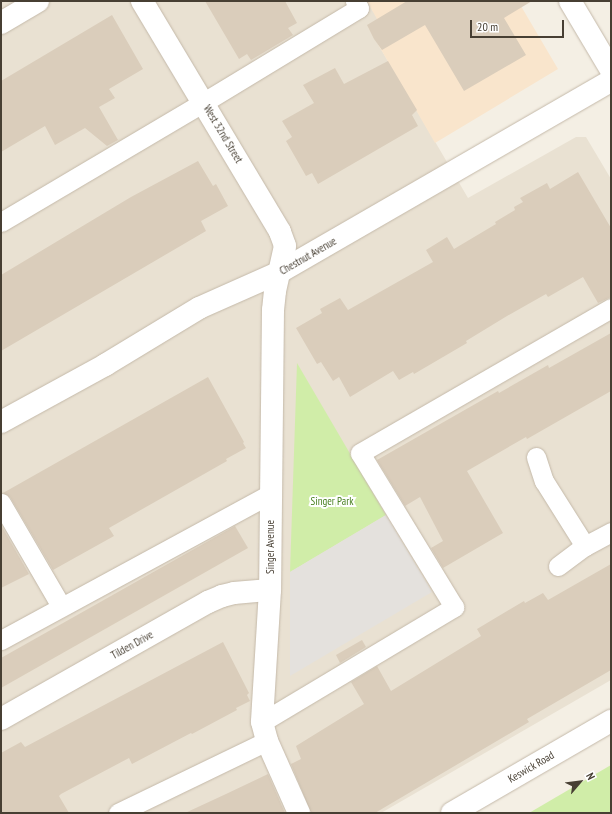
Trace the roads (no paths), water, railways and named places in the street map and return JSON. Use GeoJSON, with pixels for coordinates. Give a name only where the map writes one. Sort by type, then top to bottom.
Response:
{"type":"FeatureCollection","features":[{"type":"Feature","properties":{"kind":"street"},"geometry":{"type":"LineString","coordinates":[[1,23],[38,1]]}},
{"type":"Feature","properties":{"kind":"street","name":"West 32nd Street"},"geometry":{"type":"LineString","coordinates":[[142,1],[204,102],[280,232],[285,246],[278,274]]}},
{"type":"Feature","properties":{"kind":"street"},"geometry":{"type":"LineString","coordinates":[[570,1],[611,70]]}},
{"type":"Feature","properties":{"kind":"street","name":"Chestnut Avenue"},"geometry":{"type":"LineString","coordinates":[[1,422],[98,369],[199,308],[278,274],[611,81]]}},
{"type":"Feature","properties":{"kind":"street","name":"Singer Avenue"},"geometry":{"type":"LineString","coordinates":[[278,274],[273,310],[270,590],[264,732],[299,813]]}},
{"type":"Feature","properties":{"kind":"street","name":"Tilden Drive"},"geometry":{"type":"LineString","coordinates":[[1,719],[208,602],[228,595],[270,590]]}},
{"type":"Feature","properties":{"kind":"street","name":"Keswick Road"},"geometry":{"type":"LineString","coordinates":[[452,813],[611,721]]}},
{"type":"Feature","properties":{"kind":"lane"},"geometry":{"type":"LineString","coordinates":[[1,222],[359,8],[355,1]]}},
{"type":"Feature","properties":{"kind":"lane"},"geometry":{"type":"LineString","coordinates":[[118,813],[264,732],[454,607],[360,453],[611,308]]}},
{"type":"Feature","properties":{"kind":"lane"},"geometry":{"type":"LineString","coordinates":[[536,457],[544,481],[585,546]]}},
{"type":"Feature","properties":{"kind":"lane"},"geometry":{"type":"LineString","coordinates":[[1,640],[61,606],[270,494]]}},
{"type":"Feature","properties":{"kind":"lane"},"geometry":{"type":"LineString","coordinates":[[1,503],[61,606]]}},
{"type":"Feature","properties":{"kind":"lane"},"geometry":{"type":"LineString","coordinates":[[558,566],[585,546],[611,532]]}},
{"type":"Feature","properties":{"kind":"park label","name":"Singer Park"},"geometry":{"type":"Point","coordinates":[332,501]}}]}
